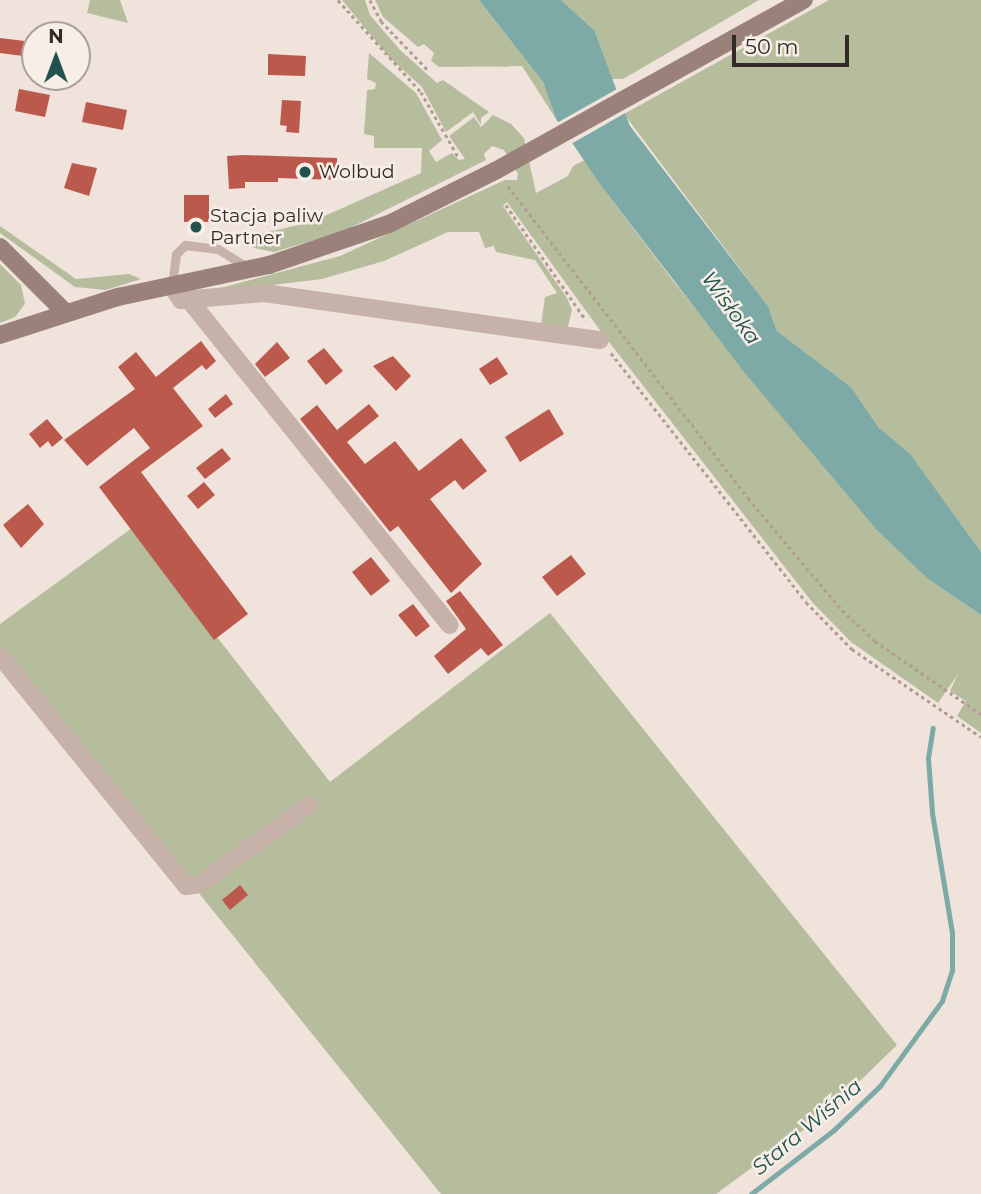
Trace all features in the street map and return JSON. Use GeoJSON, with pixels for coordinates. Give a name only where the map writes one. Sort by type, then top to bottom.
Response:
{"type":"FeatureCollection","features":[{"type":"Feature","properties":{"kind":"street"},"geometry":{"type":"LineString","coordinates":[[0,335],[65,312],[250,269],[389,224],[495,171],[804,0]]}},
{"type":"Feature","properties":{"kind":"street"},"geometry":{"type":"LineString","coordinates":[[0,247],[65,312]]}},
{"type":"Feature","properties":{"kind":"street"},"geometry":{"type":"LineString","coordinates":[[172,286],[174,295],[190,300],[264,293],[600,340]]}},
{"type":"Feature","properties":{"kind":"street"},"geometry":{"type":"LineString","coordinates":[[190,300],[450,625]]}},
{"type":"Feature","properties":{"kind":"street"},"geometry":{"type":"LineString","coordinates":[[0,656],[186,886],[200,884],[309,805]]}},
{"type":"Feature","properties":{"kind":"lane"},"geometry":{"type":"LineString","coordinates":[[172,286],[176,254],[185,245],[218,249],[250,269]]}},
{"type":"Feature","properties":{"kind":"path"},"geometry":{"type":"LineString","coordinates":[[338,0],[421,92],[459,158]]}},
{"type":"Feature","properties":{"kind":"path"},"geometry":{"type":"LineString","coordinates":[[370,0],[381,21],[428,70]]}},
{"type":"Feature","properties":{"kind":"path"},"geometry":{"type":"LineString","coordinates":[[508,186],[748,498],[842,610],[875,640],[981,714]]}},
{"type":"Feature","properties":{"kind":"path"},"geometry":{"type":"LineString","coordinates":[[506,205],[600,340],[806,602],[852,649],[981,737]]}},
{"type":"Feature","properties":{"kind":"green space"},"geometry":{"type":"Polygon","coordinates":[[[90,0],[120,0],[128,23],[87,13],[90,0]]]}},
{"type":"Feature","properties":{"kind":"green space"},"geometry":{"type":"Polygon","coordinates":[[[342,0],[365,0],[370,15],[400,50],[437,83],[443,80],[489,112],[481,118],[481,125],[473,112],[446,132],[422,87],[389,57],[342,0]]]}},
{"type":"Feature","properties":{"kind":"green space"},"geometry":{"type":"Polygon","coordinates":[[[375,0],[479,0],[543,82],[556,119],[522,66],[439,67],[431,61],[434,53],[424,44],[418,47],[383,17],[375,0]]]}},
{"type":"Feature","properties":{"kind":"green space"},"geometry":{"type":"Polygon","coordinates":[[[561,0],[759,0],[623,79],[608,79],[594,30],[561,0]]]}},
{"type":"Feature","properties":{"kind":"green space"},"geometry":{"type":"Polygon","coordinates":[[[829,0],[981,0],[981,552],[910,455],[879,428],[851,387],[777,331],[768,306],[624,114],[829,0]]]}},
{"type":"Feature","properties":{"kind":"green space"},"geometry":{"type":"Polygon","coordinates":[[[369,53],[416,93],[442,140],[429,151],[436,162],[452,153],[459,160],[465,159],[449,136],[474,117],[481,127],[493,115],[511,124],[524,138],[536,193],[568,176],[573,166],[587,159],[602,187],[674,282],[807,446],[928,579],[981,615],[981,733],[957,716],[966,701],[950,691],[958,674],[938,703],[851,642],[812,602],[602,333],[507,202],[503,206],[567,298],[572,310],[567,330],[541,325],[545,297],[557,293],[535,260],[496,252],[494,246],[485,248],[479,232],[448,232],[384,261],[322,279],[198,294],[340,256],[505,180],[517,180],[518,174],[504,150],[492,146],[484,154],[486,160],[344,231],[274,252],[254,248],[247,237],[311,222],[421,173],[422,148],[374,148],[374,136],[364,134],[367,90],[375,89],[376,83],[367,79],[369,53]]]}},
{"type":"Feature","properties":{"kind":"green space"},"geometry":{"type":"Polygon","coordinates":[[[0,226],[76,279],[129,274],[141,279],[106,290],[75,287],[0,233],[0,226]]]}},
{"type":"Feature","properties":{"kind":"green space"},"geometry":{"type":"Polygon","coordinates":[[[0,264],[21,285],[25,304],[15,317],[0,323],[0,264]]]}},
{"type":"Feature","properties":{"kind":"green space"},"geometry":{"type":"Polygon","coordinates":[[[132,528],[330,782],[550,613],[897,1045],[828,1112],[716,1194],[441,1194],[0,646],[0,624],[132,528]]]}},
{"type":"Feature","properties":{"kind":"water","name":"Wisłoka"},"geometry":{"type":"Polygon","coordinates":[[[479,0],[561,0],[594,30],[630,126],[768,306],[777,331],[851,387],[879,428],[910,454],[981,552],[981,615],[928,579],[876,529],[745,373],[602,187],[556,119],[543,82],[479,0]]]}},
{"type":"Feature","properties":{"kind":"pier"},"geometry":{"type":"Polygon","coordinates":[[[617,89],[627,112],[571,144],[555,124],[617,89]]]}},
{"type":"Feature","properties":{"kind":"building"},"geometry":{"type":"Polygon","coordinates":[[[0,38],[21,41],[21,56],[0,53],[0,38]]]}},
{"type":"Feature","properties":{"kind":"building"},"geometry":{"type":"Polygon","coordinates":[[[268,54],[306,56],[305,76],[268,75],[268,54]]]}},
{"type":"Feature","properties":{"kind":"building"},"geometry":{"type":"Polygon","coordinates":[[[19,89],[50,95],[45,117],[15,111],[19,89]]]}},
{"type":"Feature","properties":{"kind":"building"},"geometry":{"type":"Polygon","coordinates":[[[282,100],[301,101],[299,133],[286,132],[287,126],[280,125],[282,100]]]}},
{"type":"Feature","properties":{"kind":"building"},"geometry":{"type":"Polygon","coordinates":[[[86,102],[127,110],[123,130],[82,122],[86,102]]]}},
{"type":"Feature","properties":{"kind":"building"},"geometry":{"type":"Polygon","coordinates":[[[227,156],[337,158],[337,180],[278,178],[278,182],[245,182],[245,188],[229,189],[227,156]]]}},
{"type":"Feature","properties":{"kind":"building"},"geometry":{"type":"Polygon","coordinates":[[[72,163],[97,168],[89,196],[64,188],[72,163]]]}},
{"type":"Feature","properties":{"kind":"building"},"geometry":{"type":"Polygon","coordinates":[[[184,195],[209,195],[209,222],[184,222],[184,195]]]}},
{"type":"Feature","properties":{"kind":"building"},"geometry":{"type":"Polygon","coordinates":[[[201,341],[216,361],[206,370],[202,365],[173,388],[203,426],[141,472],[248,614],[214,640],[99,487],[150,448],[134,428],[87,466],[64,440],[135,389],[118,367],[136,352],[156,377],[201,341]]]}},
{"type":"Feature","properties":{"kind":"building"},"geometry":{"type":"Polygon","coordinates":[[[277,342],[290,358],[265,377],[255,364],[277,342]]]}},
{"type":"Feature","properties":{"kind":"building"},"geometry":{"type":"Polygon","coordinates":[[[324,348],[343,371],[326,385],[307,361],[324,348]]]}},
{"type":"Feature","properties":{"kind":"building"},"geometry":{"type":"Polygon","coordinates":[[[393,356],[411,376],[396,391],[373,366],[393,356]]]}},
{"type":"Feature","properties":{"kind":"building"},"geometry":{"type":"Polygon","coordinates":[[[497,357],[508,374],[490,385],[479,369],[497,357]]]}},
{"type":"Feature","properties":{"kind":"building"},"geometry":{"type":"Polygon","coordinates":[[[226,394],[233,404],[215,418],[208,409],[226,394]]]}},
{"type":"Feature","properties":{"kind":"building"},"geometry":{"type":"Polygon","coordinates":[[[369,404],[379,416],[347,442],[365,464],[395,441],[419,471],[461,438],[487,471],[463,490],[455,480],[430,499],[482,564],[451,593],[398,526],[390,532],[300,419],[317,405],[337,430],[369,404]]]}},
{"type":"Feature","properties":{"kind":"building"},"geometry":{"type":"Polygon","coordinates":[[[549,409],[564,434],[520,462],[505,437],[549,409]]]}},
{"type":"Feature","properties":{"kind":"building"},"geometry":{"type":"Polygon","coordinates":[[[47,419],[63,438],[52,447],[48,441],[40,448],[29,434],[47,419]]]}},
{"type":"Feature","properties":{"kind":"building"},"geometry":{"type":"Polygon","coordinates":[[[222,448],[231,459],[205,479],[196,468],[222,448]]]}},
{"type":"Feature","properties":{"kind":"building"},"geometry":{"type":"Polygon","coordinates":[[[204,482],[215,495],[198,509],[187,496],[204,482]]]}},
{"type":"Feature","properties":{"kind":"building"},"geometry":{"type":"Polygon","coordinates":[[[28,504],[44,524],[21,548],[3,525],[28,504]]]}},
{"type":"Feature","properties":{"kind":"building"},"geometry":{"type":"Polygon","coordinates":[[[571,555],[586,574],[557,596],[542,577],[571,555]]]}},
{"type":"Feature","properties":{"kind":"building"},"geometry":{"type":"Polygon","coordinates":[[[371,557],[390,581],[371,596],[352,572],[371,557]]]}},
{"type":"Feature","properties":{"kind":"building"},"geometry":{"type":"Polygon","coordinates":[[[460,591],[503,645],[488,656],[481,648],[448,674],[434,656],[466,629],[446,601],[460,591]]]}},
{"type":"Feature","properties":{"kind":"building"},"geometry":{"type":"Polygon","coordinates":[[[413,604],[430,626],[416,637],[398,615],[413,604]]]}},
{"type":"Feature","properties":{"kind":"building"},"geometry":{"type":"Polygon","coordinates":[[[240,885],[248,895],[230,910],[222,900],[240,885]]]}},
{"type":"Feature","properties":{"kind":"waterway","name":"Stara Wiśnia"},"geometry":{"type":"LineString","coordinates":[[751,1194],[834,1130],[880,1086],[942,1001],[952,971],[952,933],[932,813],[928,758],[933,728]]}},
{"type":"Feature","properties":{"kind":"place","name":"Wolbud"},"geometry":{"type":"Point","coordinates":[305,172]}},
{"type":"Feature","properties":{"kind":"place","name":"Stacja paliw Partner"},"geometry":{"type":"Point","coordinates":[196,227]}}]}
